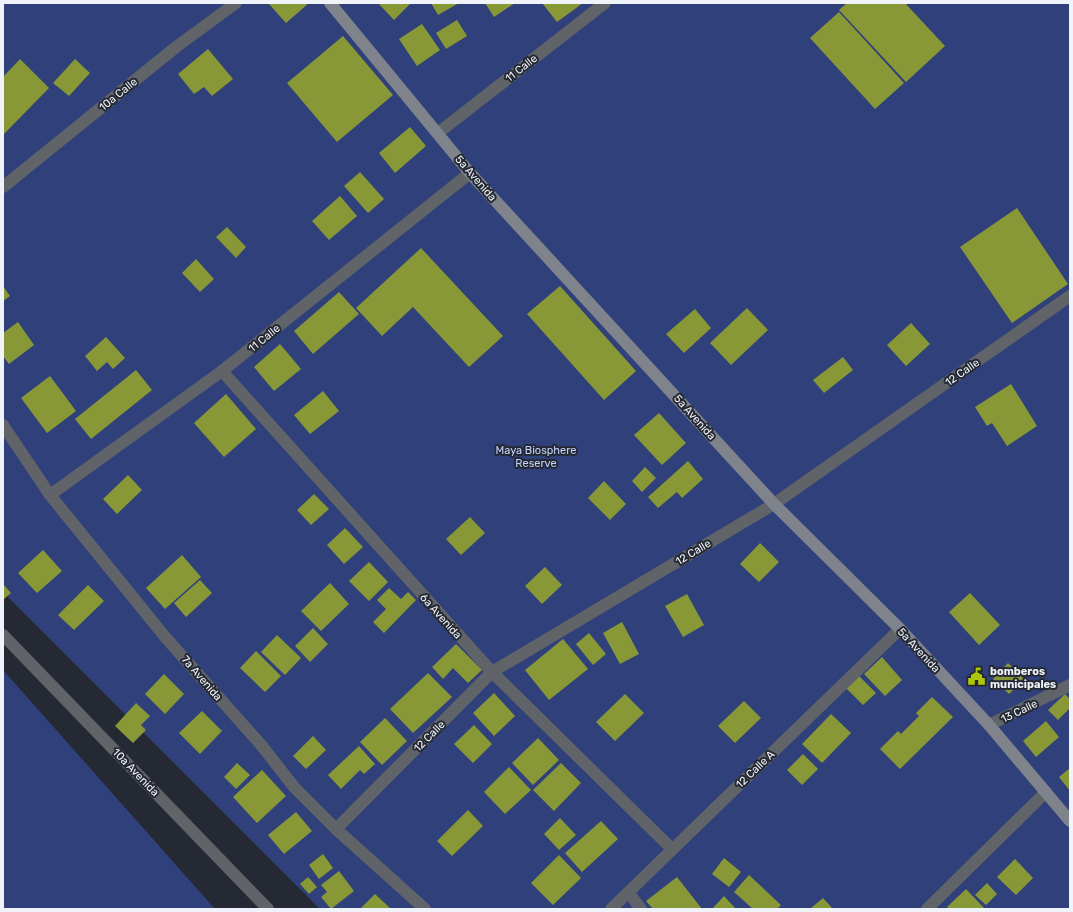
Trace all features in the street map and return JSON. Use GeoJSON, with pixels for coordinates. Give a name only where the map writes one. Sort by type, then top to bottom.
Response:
{"type":"FeatureCollection","features":[{"type":"Feature","properties":{"kind":"street","name":"10a Calle"},"geometry":{"type":"LineString","coordinates":[[3,187],[176,47],[236,3]]}},
{"type":"Feature","properties":{"kind":"street","name":"5a Avenida"},"geometry":{"type":"LineString","coordinates":[[330,3],[470,173],[774,504],[900,629],[989,725],[1070,821]]}},
{"type":"Feature","properties":{"kind":"street","name":"11 Calle"},"geometry":{"type":"LineString","coordinates":[[438,133],[605,3]]}},
{"type":"Feature","properties":{"kind":"street","name":"11 Calle"},"geometry":{"type":"LineString","coordinates":[[50,495],[222,371],[470,173]]}},
{"type":"Feature","properties":{"kind":"street","name":"12 Calle"},"geometry":{"type":"LineString","coordinates":[[336,829],[492,672],[774,504],[1070,296]]}},
{"type":"Feature","properties":{"kind":"street","name":"6a Avenida"},"geometry":{"type":"LineString","coordinates":[[222,371],[492,672],[672,849]]}},
{"type":"Feature","properties":{"kind":"street","name":"7a Avenida"},"geometry":{"type":"LineString","coordinates":[[3,425],[50,495],[166,638],[262,746],[294,787],[336,829],[425,909]]}},
{"type":"Feature","properties":{"kind":"street","name":"12 Calle A"},"geometry":{"type":"LineString","coordinates":[[611,909],[900,629]]}},
{"type":"Feature","properties":{"kind":"street","name":"10a Avenida"},"geometry":{"type":"LineString","coordinates":[[3,635],[268,909]]}},
{"type":"Feature","properties":{"kind":"street","name":"13 Calle"},"geometry":{"type":"LineString","coordinates":[[989,725],[1070,685]]}},
{"type":"Feature","properties":{"kind":"street"},"geometry":{"type":"LineString","coordinates":[[927,909],[1046,792]]}},
{"type":"Feature","properties":{"kind":"street"},"geometry":{"type":"LineString","coordinates":[[629,893],[641,909]]}},
{"type":"Feature","properties":{"kind":"green space","name":"Maya Biosphere Reserve"},"geometry":{"type":"Polygon","coordinates":[[[3,3],[1070,3],[1070,909],[320,909],[3,592],[3,3]]]}},
{"type":"Feature","properties":{"kind":"green space"},"geometry":{"type":"Polygon","coordinates":[[[3,670],[215,909],[3,909],[3,670]]]}},
{"type":"Feature","properties":{"kind":"building"},"geometry":{"type":"Polygon","coordinates":[[[309,3],[286,23],[269,4],[309,3]]]}},
{"type":"Feature","properties":{"kind":"building"},"geometry":{"type":"Polygon","coordinates":[[[378,3],[411,3],[394,20],[378,3]]]}},
{"type":"Feature","properties":{"kind":"building"},"geometry":{"type":"Polygon","coordinates":[[[431,3],[459,3],[438,15],[431,3]]]}},
{"type":"Feature","properties":{"kind":"building"},"geometry":{"type":"Polygon","coordinates":[[[485,3],[515,3],[494,17],[485,3]]]}},
{"type":"Feature","properties":{"kind":"building"},"geometry":{"type":"Polygon","coordinates":[[[542,3],[583,3],[557,22],[542,3]]]}},
{"type":"Feature","properties":{"kind":"building"},"geometry":{"type":"Polygon","coordinates":[[[847,3],[905,3],[945,46],[906,82],[839,10],[847,3]]]}},
{"type":"Feature","properties":{"kind":"building"},"geometry":{"type":"Polygon","coordinates":[[[839,12],[904,83],[875,109],[810,38],[839,12]]]}},
{"type":"Feature","properties":{"kind":"building"},"geometry":{"type":"Polygon","coordinates":[[[457,20],[467,36],[446,49],[436,33],[457,20]]]}},
{"type":"Feature","properties":{"kind":"building"},"geometry":{"type":"Polygon","coordinates":[[[422,24],[440,50],[417,66],[399,39],[422,24]]]}},
{"type":"Feature","properties":{"kind":"building"},"geometry":{"type":"Polygon","coordinates":[[[343,36],[393,95],[337,142],[287,83],[343,36]]]}},
{"type":"Feature","properties":{"kind":"building"},"geometry":{"type":"Polygon","coordinates":[[[208,49],[233,79],[212,96],[204,87],[194,94],[178,74],[208,49]]]}},
{"type":"Feature","properties":{"kind":"building"},"geometry":{"type":"Polygon","coordinates":[[[20,59],[49,88],[3,135],[3,77],[20,59]]]}},
{"type":"Feature","properties":{"kind":"building"},"geometry":{"type":"Polygon","coordinates":[[[75,59],[90,73],[69,96],[53,83],[75,59]]]}},
{"type":"Feature","properties":{"kind":"building"},"geometry":{"type":"Polygon","coordinates":[[[410,127],[426,146],[395,173],[379,153],[410,127]]]}},
{"type":"Feature","properties":{"kind":"building"},"geometry":{"type":"Polygon","coordinates":[[[360,172],[384,199],[368,213],[344,186],[360,172]]]}},
{"type":"Feature","properties":{"kind":"building"},"geometry":{"type":"Polygon","coordinates":[[[340,196],[357,216],[329,240],[312,221],[340,196]]]}},
{"type":"Feature","properties":{"kind":"building"},"geometry":{"type":"Polygon","coordinates":[[[1017,208],[1068,284],[1012,323],[960,247],[1017,208]]]}},
{"type":"Feature","properties":{"kind":"building"},"geometry":{"type":"Polygon","coordinates":[[[227,227],[246,247],[236,258],[216,237],[227,227]]]}},
{"type":"Feature","properties":{"kind":"building"},"geometry":{"type":"Polygon","coordinates":[[[421,248],[503,336],[469,367],[413,307],[382,336],[356,308],[421,248]]]}},
{"type":"Feature","properties":{"kind":"building"},"geometry":{"type":"Polygon","coordinates":[[[196,259],[214,279],[200,292],[182,273],[196,259]]]}},
{"type":"Feature","properties":{"kind":"building"},"geometry":{"type":"Polygon","coordinates":[[[3,286],[10,296],[3,301],[3,286]]]}},
{"type":"Feature","properties":{"kind":"building"},"geometry":{"type":"Polygon","coordinates":[[[560,286],[636,371],[604,400],[527,314],[560,286]]]}},
{"type":"Feature","properties":{"kind":"building"},"geometry":{"type":"Polygon","coordinates":[[[339,292],[359,314],[313,354],[294,331],[339,292]]]}},
{"type":"Feature","properties":{"kind":"building"},"geometry":{"type":"Polygon","coordinates":[[[747,308],[768,330],[731,365],[710,343],[747,308]]]}},
{"type":"Feature","properties":{"kind":"building"},"geometry":{"type":"Polygon","coordinates":[[[695,309],[711,328],[684,353],[666,334],[695,309]]]}},
{"type":"Feature","properties":{"kind":"building"},"geometry":{"type":"Polygon","coordinates":[[[18,322],[34,345],[9,364],[3,356],[3,333],[18,322]]]}},
{"type":"Feature","properties":{"kind":"building"},"geometry":{"type":"Polygon","coordinates":[[[911,323],[930,344],[906,366],[887,345],[911,323]]]}},
{"type":"Feature","properties":{"kind":"building"},"geometry":{"type":"Polygon","coordinates":[[[106,337],[125,358],[113,369],[107,362],[97,371],[85,356],[106,337]]]}},
{"type":"Feature","properties":{"kind":"building"},"geometry":{"type":"Polygon","coordinates":[[[280,344],[301,369],[274,391],[254,367],[280,344]]]}},
{"type":"Feature","properties":{"kind":"building"},"geometry":{"type":"Polygon","coordinates":[[[843,357],[853,370],[824,393],[813,380],[843,357]]]}},
{"type":"Feature","properties":{"kind":"building"},"geometry":{"type":"Polygon","coordinates":[[[136,370],[152,390],[91,439],[75,419],[136,370]]]}},
{"type":"Feature","properties":{"kind":"building"},"geometry":{"type":"Polygon","coordinates":[[[50,376],[76,411],[47,433],[21,398],[50,376]]]}},
{"type":"Feature","properties":{"kind":"building"},"geometry":{"type":"Polygon","coordinates":[[[1011,384],[1037,426],[1007,446],[992,423],[987,426],[975,407],[1011,384]]]}},
{"type":"Feature","properties":{"kind":"building"},"geometry":{"type":"Polygon","coordinates":[[[323,391],[339,411],[310,434],[294,415],[323,391]]]}},
{"type":"Feature","properties":{"kind":"building"},"geometry":{"type":"Polygon","coordinates":[[[226,394],[256,429],[224,457],[194,423],[226,394]]]}},
{"type":"Feature","properties":{"kind":"building"},"geometry":{"type":"Polygon","coordinates":[[[659,413],[686,443],[662,465],[634,435],[659,413]]]}},
{"type":"Feature","properties":{"kind":"building"},"geometry":{"type":"Polygon","coordinates":[[[688,461],[703,479],[682,498],[677,492],[658,508],[648,497],[688,461]]]}},
{"type":"Feature","properties":{"kind":"building"},"geometry":{"type":"Polygon","coordinates":[[[645,467],[656,478],[642,492],[632,481],[645,467]]]}},
{"type":"Feature","properties":{"kind":"building"},"geometry":{"type":"Polygon","coordinates":[[[128,475],[142,490],[117,514],[103,499],[128,475]]]}},
{"type":"Feature","properties":{"kind":"building"},"geometry":{"type":"Polygon","coordinates":[[[604,481],[626,504],[610,520],[588,498],[604,481]]]}},
{"type":"Feature","properties":{"kind":"building"},"geometry":{"type":"Polygon","coordinates":[[[314,494],[329,509],[311,525],[297,510],[314,494]]]}},
{"type":"Feature","properties":{"kind":"building"},"geometry":{"type":"Polygon","coordinates":[[[470,517],[485,533],[461,555],[446,539],[470,517]]]}},
{"type":"Feature","properties":{"kind":"building"},"geometry":{"type":"Polygon","coordinates":[[[345,528],[363,547],[344,564],[327,545],[345,528]]]}},
{"type":"Feature","properties":{"kind":"building"},"geometry":{"type":"Polygon","coordinates":[[[760,543],[779,562],[759,582],[740,564],[760,543]]]}},
{"type":"Feature","properties":{"kind":"building"},"geometry":{"type":"Polygon","coordinates":[[[43,550],[62,571],[37,593],[18,573],[43,550]]]}},
{"type":"Feature","properties":{"kind":"building"},"geometry":{"type":"Polygon","coordinates":[[[182,555],[201,577],[165,609],[146,588],[182,555]]]}},
{"type":"Feature","properties":{"kind":"building"},"geometry":{"type":"Polygon","coordinates":[[[369,562],[388,582],[369,601],[349,581],[369,562]]]}},
{"type":"Feature","properties":{"kind":"building"},"geometry":{"type":"Polygon","coordinates":[[[545,567],[562,585],[542,604],[525,586],[545,567]]]}},
{"type":"Feature","properties":{"kind":"building"},"geometry":{"type":"Polygon","coordinates":[[[200,580],[212,593],[186,617],[174,603],[200,580]]]}},
{"type":"Feature","properties":{"kind":"building"},"geometry":{"type":"Polygon","coordinates":[[[330,583],[349,604],[321,631],[301,611],[330,583]]]}},
{"type":"Feature","properties":{"kind":"building"},"geometry":{"type":"Polygon","coordinates":[[[3,584],[11,593],[3,600],[3,584]]]}},
{"type":"Feature","properties":{"kind":"building"},"geometry":{"type":"Polygon","coordinates":[[[88,585],[104,601],[74,630],[58,615],[88,585]]]}},
{"type":"Feature","properties":{"kind":"building"},"geometry":{"type":"Polygon","coordinates":[[[389,588],[401,599],[408,592],[416,600],[384,633],[373,622],[386,609],[377,600],[389,588]]]}},
{"type":"Feature","properties":{"kind":"building"},"geometry":{"type":"Polygon","coordinates":[[[970,593],[1000,625],[979,645],[949,612],[970,593]]]}},
{"type":"Feature","properties":{"kind":"building"},"geometry":{"type":"Polygon","coordinates":[[[687,594],[704,625],[683,637],[665,606],[687,594]]]}},
{"type":"Feature","properties":{"kind":"building"},"geometry":{"type":"Polygon","coordinates":[[[622,622],[639,654],[620,664],[603,633],[622,622]]]}},
{"type":"Feature","properties":{"kind":"building"},"geometry":{"type":"Polygon","coordinates":[[[313,628],[328,644],[310,662],[295,646],[313,628]]]}},
{"type":"Feature","properties":{"kind":"building"},"geometry":{"type":"Polygon","coordinates":[[[589,633],[606,654],[593,665],[576,644],[589,633]]]}},
{"type":"Feature","properties":{"kind":"building"},"geometry":{"type":"Polygon","coordinates":[[[277,635],[301,658],[285,675],[261,652],[277,635]]]}},
{"type":"Feature","properties":{"kind":"building"},"geometry":{"type":"Polygon","coordinates":[[[563,639],[588,669],[549,700],[525,670],[563,639]]]}},
{"type":"Feature","properties":{"kind":"building"},"geometry":{"type":"Polygon","coordinates":[[[456,644],[482,670],[468,683],[453,668],[443,679],[432,667],[456,644]]]}},
{"type":"Feature","properties":{"kind":"building"},"geometry":{"type":"Polygon","coordinates":[[[256,651],[281,676],[265,692],[240,668],[256,651]]]}},
{"type":"Feature","properties":{"kind":"building"},"geometry":{"type":"Polygon","coordinates":[[[882,657],[902,680],[885,696],[864,674],[882,657]]]}},
{"type":"Feature","properties":{"kind":"building"},"geometry":{"type":"Polygon","coordinates":[[[1008,663],[1024,679],[1009,694],[993,679],[1008,663]]]}},
{"type":"Feature","properties":{"kind":"building"},"geometry":{"type":"Polygon","coordinates":[[[428,673],[452,697],[413,733],[390,709],[428,673]]]}},
{"type":"Feature","properties":{"kind":"building"},"geometry":{"type":"Polygon","coordinates":[[[164,674],[184,694],[165,714],[145,694],[164,674]]]}},
{"type":"Feature","properties":{"kind":"building"},"geometry":{"type":"Polygon","coordinates":[[[859,676],[876,693],[863,705],[846,688],[859,676]]]}},
{"type":"Feature","properties":{"kind":"building"},"geometry":{"type":"Polygon","coordinates":[[[494,693],[515,716],[494,736],[473,713],[494,693]]]}},
{"type":"Feature","properties":{"kind":"building"},"geometry":{"type":"Polygon","coordinates":[[[625,694],[644,713],[615,741],[596,722],[625,694]]]}},
{"type":"Feature","properties":{"kind":"building"},"geometry":{"type":"Polygon","coordinates":[[[1065,694],[1070,699],[1070,708],[1058,720],[1048,710],[1065,694]]]}},
{"type":"Feature","properties":{"kind":"building"},"geometry":{"type":"Polygon","coordinates":[[[932,697],[953,717],[900,769],[880,749],[898,731],[901,734],[919,716],[916,713],[932,697]]]}},
{"type":"Feature","properties":{"kind":"building"},"geometry":{"type":"Polygon","coordinates":[[[744,701],[761,718],[735,743],[718,726],[744,701]]]}},
{"type":"Feature","properties":{"kind":"building"},"geometry":{"type":"Polygon","coordinates":[[[136,703],[150,716],[141,725],[146,730],[133,743],[115,726],[136,703]]]}},
{"type":"Feature","properties":{"kind":"building"},"geometry":{"type":"Polygon","coordinates":[[[202,711],[222,731],[200,754],[179,733],[202,711]]]}},
{"type":"Feature","properties":{"kind":"building"},"geometry":{"type":"Polygon","coordinates":[[[831,714],[851,733],[822,763],[802,744],[831,714]]]}},
{"type":"Feature","properties":{"kind":"building"},"geometry":{"type":"Polygon","coordinates":[[[385,718],[407,741],[382,765],[360,742],[385,718]]]}},
{"type":"Feature","properties":{"kind":"building"},"geometry":{"type":"Polygon","coordinates":[[[1046,721],[1059,737],[1036,757],[1023,741],[1046,721]]]}},
{"type":"Feature","properties":{"kind":"building"},"geometry":{"type":"Polygon","coordinates":[[[474,725],[492,744],[473,763],[454,744],[474,725]]]}},
{"type":"Feature","properties":{"kind":"building"},"geometry":{"type":"Polygon","coordinates":[[[313,736],[326,750],[306,769],[293,756],[313,736]]]}},
{"type":"Feature","properties":{"kind":"building"},"geometry":{"type":"Polygon","coordinates":[[[538,738],[559,760],[533,785],[512,763],[538,738]]]}},
{"type":"Feature","properties":{"kind":"building"},"geometry":{"type":"Polygon","coordinates":[[[359,746],[375,764],[364,774],[360,770],[341,789],[328,775],[359,746]]]}},
{"type":"Feature","properties":{"kind":"building"},"geometry":{"type":"Polygon","coordinates":[[[803,754],[818,769],[802,785],[787,770],[803,754]]]}},
{"type":"Feature","properties":{"kind":"building"},"geometry":{"type":"Polygon","coordinates":[[[237,763],[250,775],[236,789],[224,777],[237,763]]]}},
{"type":"Feature","properties":{"kind":"building"},"geometry":{"type":"Polygon","coordinates":[[[561,763],[581,783],[554,811],[533,790],[561,763]]]}},
{"type":"Feature","properties":{"kind":"building"},"geometry":{"type":"Polygon","coordinates":[[[509,767],[531,790],[505,814],[484,792],[509,767]]]}},
{"type":"Feature","properties":{"kind":"building"},"geometry":{"type":"Polygon","coordinates":[[[1070,768],[1070,791],[1059,777],[1070,768]]]}},
{"type":"Feature","properties":{"kind":"building"},"geometry":{"type":"Polygon","coordinates":[[[262,770],[286,796],[257,823],[233,797],[262,770]]]}},
{"type":"Feature","properties":{"kind":"building"},"geometry":{"type":"Polygon","coordinates":[[[468,810],[483,826],[452,856],[437,841],[468,810]]]}},
{"type":"Feature","properties":{"kind":"building"},"geometry":{"type":"Polygon","coordinates":[[[296,812],[312,831],[284,854],[268,835],[296,812]]]}},
{"type":"Feature","properties":{"kind":"building"},"geometry":{"type":"Polygon","coordinates":[[[560,818],[576,835],[559,850],[544,834],[560,818]]]}},
{"type":"Feature","properties":{"kind":"building"},"geometry":{"type":"Polygon","coordinates":[[[601,821],[618,839],[582,872],[565,853],[601,821]]]}},
{"type":"Feature","properties":{"kind":"building"},"geometry":{"type":"Polygon","coordinates":[[[323,854],[333,868],[319,879],[309,865],[323,854]]]}},
{"type":"Feature","properties":{"kind":"building"},"geometry":{"type":"Polygon","coordinates":[[[559,855],[581,878],[553,905],[531,883],[559,855]]]}},
{"type":"Feature","properties":{"kind":"building"},"geometry":{"type":"Polygon","coordinates":[[[724,858],[741,872],[729,887],[712,874],[724,858]]]}},
{"type":"Feature","properties":{"kind":"building"},"geometry":{"type":"Polygon","coordinates":[[[1015,859],[1033,878],[1016,895],[997,877],[1015,859]]]}},
{"type":"Feature","properties":{"kind":"building"},"geometry":{"type":"Polygon","coordinates":[[[339,871],[354,891],[331,909],[321,897],[327,892],[321,885],[339,871]]]}},
{"type":"Feature","properties":{"kind":"building"},"geometry":{"type":"Polygon","coordinates":[[[749,875],[781,905],[777,909],[753,909],[734,892],[749,875]]]}},
{"type":"Feature","properties":{"kind":"building"},"geometry":{"type":"Polygon","coordinates":[[[308,877],[317,887],[309,894],[300,884],[308,877]]]}},
{"type":"Feature","properties":{"kind":"building"},"geometry":{"type":"Polygon","coordinates":[[[677,877],[702,909],[653,909],[646,901],[677,877]]]}},
{"type":"Feature","properties":{"kind":"building"},"geometry":{"type":"Polygon","coordinates":[[[987,883],[997,894],[986,905],[975,895],[987,883]]]}},
{"type":"Feature","properties":{"kind":"building"},"geometry":{"type":"Polygon","coordinates":[[[966,889],[985,909],[949,909],[947,907],[966,889]]]}},
{"type":"Feature","properties":{"kind":"building"},"geometry":{"type":"Polygon","coordinates":[[[375,894],[391,909],[360,909],[375,894]]]}},
{"type":"Feature","properties":{"kind":"building"},"geometry":{"type":"Polygon","coordinates":[[[724,896],[736,909],[712,909],[724,896]]]}},
{"type":"Feature","properties":{"kind":"building"},"geometry":{"type":"Polygon","coordinates":[[[823,898],[833,909],[810,909],[823,898]]]}},
{"type":"Feature","properties":{"kind":"place","name":"bomberos municipales"},"geometry":{"type":"Point","coordinates":[977,677]}}]}
